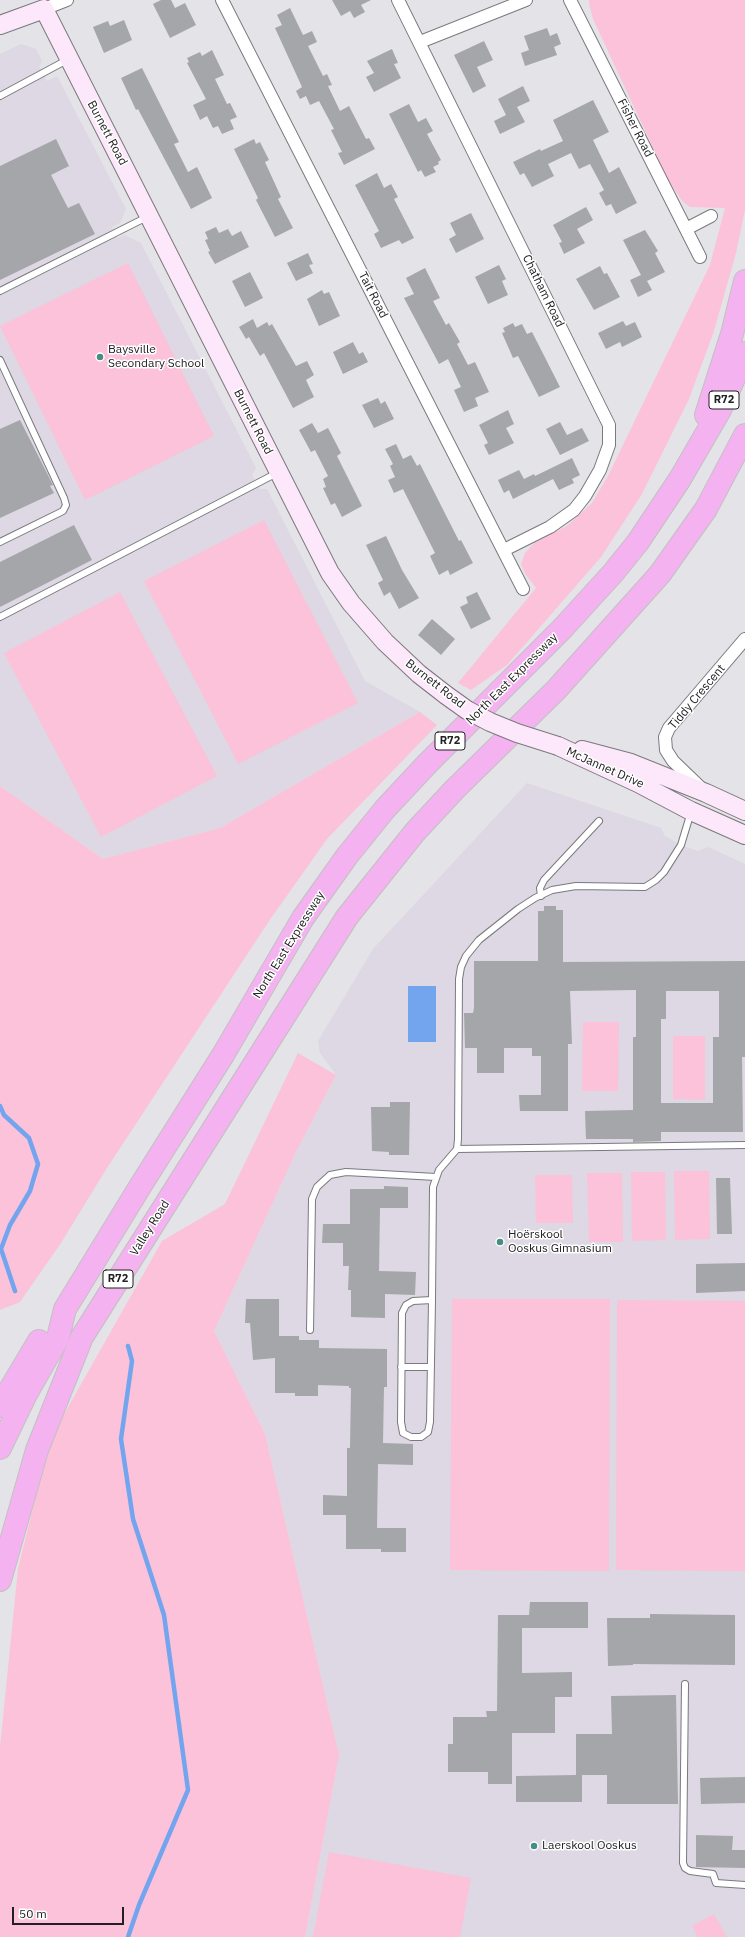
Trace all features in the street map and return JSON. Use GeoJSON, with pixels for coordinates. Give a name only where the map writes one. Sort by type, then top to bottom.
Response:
{"type":"FeatureCollection","features":[{"type":"Feature","properties":{"kind":"highway"},"geometry":{"type":"LineString","coordinates":[[698,445],[707,409],[732,334],[745,281]]}},
{"type":"Feature","properties":{"kind":"highway","name":"North East Expressway"},"geometry":{"type":"LineString","coordinates":[[65,1309],[223,1055],[303,918],[347,856],[385,809],[523,669],[613,573],[659,511],[680,479],[698,445],[720,410],[745,353]]}},
{"type":"Feature","properties":{"kind":"highway","name":"Valley Road"},"geometry":{"type":"LineString","coordinates":[[0,1580],[37,1450],[82,1337],[347,917],[415,832],[455,789],[556,690],[660,574],[706,509],[745,435]]}},
{"type":"Feature","properties":{"kind":"highway"},"geometry":{"type":"LineString","coordinates":[[0,1406],[44,1332],[65,1309]]}},
{"type":"Feature","properties":{"kind":"highway","name":"R72"},"geometry":{"type":"LineString","coordinates":[[0,1448],[26,1394],[58,1338],[65,1309]]}},
{"type":"Feature","properties":{"kind":"street"},"geometry":{"type":"LineString","coordinates":[[0,25],[67,0]]}},
{"type":"Feature","properties":{"kind":"street","name":"Tait Road"},"geometry":{"type":"LineString","coordinates":[[222,0],[524,589]]}},
{"type":"Feature","properties":{"kind":"street","name":"Chatham Road"},"geometry":{"type":"LineString","coordinates":[[398,0],[609,425],[609,445],[600,470],[585,496],[574,510],[550,527],[504,550]]}},
{"type":"Feature","properties":{"kind":"street"},"geometry":{"type":"LineString","coordinates":[[420,42],[526,0]]}},
{"type":"Feature","properties":{"kind":"street","name":"Fisher Road"},"geometry":{"type":"LineString","coordinates":[[570,0],[700,257]]}},
{"type":"Feature","properties":{"kind":"street","name":"Burnett Road"},"geometry":{"type":"LineString","coordinates":[[44,9],[68,59],[150,216],[330,573],[350,603],[385,642],[419,674],[467,710],[517,734],[558,746]]}},
{"type":"Feature","properties":{"kind":"street"},"geometry":{"type":"LineString","coordinates":[[686,228],[712,216]]}},
{"type":"Feature","properties":{"kind":"street","name":"Tiddy Crescent"},"geometry":{"type":"LineString","coordinates":[[706,793],[673,761],[666,750],[665,737],[669,728],[745,639]]}},
{"type":"Feature","properties":{"kind":"street","name":"McJannet Drive"},"geometry":{"type":"LineString","coordinates":[[558,746],[610,756],[706,793],[745,811]]}},
{"type":"Feature","properties":{"kind":"street","name":"McJannet Drive"},"geometry":{"type":"LineString","coordinates":[[558,746],[638,783],[691,811],[745,836]]}},
{"type":"Feature","properties":{"kind":"street"},"geometry":{"type":"LineString","coordinates":[[659,774],[669,785],[687,798],[691,804],[691,811]]}},
{"type":"Feature","properties":{"kind":"lane"},"geometry":{"type":"LineString","coordinates":[[0,96],[68,59]]}},
{"type":"Feature","properties":{"kind":"lane"},"geometry":{"type":"LineString","coordinates":[[0,292],[150,216]]}},
{"type":"Feature","properties":{"kind":"lane"},"geometry":{"type":"LineString","coordinates":[[0,360],[66,505],[63,511],[0,542]]}},
{"type":"Feature","properties":{"kind":"lane"},"geometry":{"type":"LineString","coordinates":[[0,617],[279,472]]}},
{"type":"Feature","properties":{"kind":"lane"},"geometry":{"type":"LineString","coordinates":[[432,1300],[414,1301],[406,1305],[402,1313],[401,1422],[403,1433],[411,1437],[421,1437],[428,1432],[430,1422],[432,1300],[433,1187],[439,1170],[457,1149],[459,979],[461,968],[466,956],[479,940],[518,909],[552,890],[576,886],[645,887],[664,872],[675,857],[681,845],[691,811]]}},
{"type":"Feature","properties":{"kind":"lane"},"geometry":{"type":"LineString","coordinates":[[541,896],[540,888],[544,880],[599,821]]}},
{"type":"Feature","properties":{"kind":"lane"},"geometry":{"type":"LineString","coordinates":[[457,1149],[745,1145]]}},
{"type":"Feature","properties":{"kind":"lane"},"geometry":{"type":"LineString","coordinates":[[310,1330],[312,1199],[317,1187],[330,1175],[346,1172],[436,1177]]}},
{"type":"Feature","properties":{"kind":"lane"},"geometry":{"type":"LineString","coordinates":[[401,1366],[431,1366]]}},
{"type":"Feature","properties":{"kind":"lane"},"geometry":{"type":"LineString","coordinates":[[685,1684],[683,1863],[685,1868],[690,1872],[713,1874],[716,1883],[745,1885]]}},
{"type":"Feature","properties":{"kind":"shaded area"},"geometry":{"type":"Polygon","coordinates":[[[589,0],[745,0],[745,210],[736,253],[714,331],[689,399],[642,494],[601,557],[507,665],[471,690],[458,683],[536,588],[526,575],[521,564],[525,553],[534,543],[567,526],[592,503],[608,476],[710,265],[725,208],[690,207],[683,202],[668,180],[593,19],[589,0]]]}},
{"type":"Feature","properties":{"kind":"shaded area","name":"Baysville Secondary School"},"geometry":{"type":"Polygon","coordinates":[[[21,44],[36,49],[42,61],[39,66],[47,81],[57,76],[126,209],[120,223],[112,227],[117,238],[125,235],[141,243],[256,468],[252,475],[260,489],[267,489],[365,681],[420,712],[220,828],[103,859],[0,786],[0,54],[21,44]]]}},
{"type":"Feature","properties":{"kind":"shaded area"},"geometry":{"type":"Polygon","coordinates":[[[128,263],[214,436],[85,500],[0,326],[128,263]]]}},
{"type":"Feature","properties":{"kind":"shaded area"},"geometry":{"type":"Polygon","coordinates":[[[264,520],[358,703],[238,764],[144,581],[264,520]]]}},
{"type":"Feature","properties":{"kind":"shaded area"},"geometry":{"type":"Polygon","coordinates":[[[120,592],[217,776],[101,837],[4,653],[120,592]]]}},
{"type":"Feature","properties":{"kind":"shaded area"},"geometry":{"type":"Polygon","coordinates":[[[420,712],[437,725],[327,839],[269,921],[107,1168],[61,1243],[20,1302],[0,1310],[0,786],[103,859],[220,828],[420,712]]]}},
{"type":"Feature","properties":{"kind":"shaded area","name":"Hoërskool Ooskus Gimnasium"},"geometry":{"type":"Polygon","coordinates":[[[527,783],[661,828],[665,836],[681,845],[698,851],[708,847],[745,864],[745,1937],[305,1937],[339,1755],[265,1434],[214,1331],[296,1152],[336,1075],[320,1053],[318,1041],[373,949],[527,783]]]}},
{"type":"Feature","properties":{"kind":"shaded area"},"geometry":{"type":"Polygon","coordinates":[[[583,1022],[619,1022],[618,1091],[582,1091],[583,1022]]]}},
{"type":"Feature","properties":{"kind":"shaded area"},"geometry":{"type":"Polygon","coordinates":[[[673,1036],[705,1036],[705,1100],[673,1099],[673,1036]]]}},
{"type":"Feature","properties":{"kind":"shaded area"},"geometry":{"type":"Polygon","coordinates":[[[298,1053],[336,1075],[296,1152],[214,1331],[265,1434],[339,1755],[305,1937],[0,1937],[0,1747],[18,1569],[50,1439],[162,1241],[225,1204],[298,1053]]]}},
{"type":"Feature","properties":{"kind":"shaded area"},"geometry":{"type":"Polygon","coordinates":[[[674,1171],[709,1171],[710,1239],[675,1240],[674,1171]]]}},
{"type":"Feature","properties":{"kind":"shaded area"},"geometry":{"type":"Polygon","coordinates":[[[631,1172],[665,1172],[666,1240],[632,1241],[631,1172]]]}},
{"type":"Feature","properties":{"kind":"shaded area"},"geometry":{"type":"Polygon","coordinates":[[[587,1173],[622,1173],[623,1242],[589,1242],[587,1173]]]}},
{"type":"Feature","properties":{"kind":"shaded area"},"geometry":{"type":"Polygon","coordinates":[[[535,1175],[572,1175],[573,1223],[536,1223],[535,1175]]]}},
{"type":"Feature","properties":{"kind":"shaded area"},"geometry":{"type":"Polygon","coordinates":[[[452,1299],[610,1299],[609,1571],[450,1570],[452,1299]]]}},
{"type":"Feature","properties":{"kind":"shaded area"},"geometry":{"type":"Polygon","coordinates":[[[617,1300],[745,1301],[745,1571],[616,1570],[617,1300]]]}},
{"type":"Feature","properties":{"kind":"shaded area"},"geometry":{"type":"Polygon","coordinates":[[[329,1852],[471,1878],[460,1937],[313,1937],[329,1852]]]}},
{"type":"Feature","properties":{"kind":"shaded area"},"geometry":{"type":"Polygon","coordinates":[[[714,1914],[727,1937],[698,1937],[692,1926],[714,1914]]]}},
{"type":"Feature","properties":{"kind":"water"},"geometry":{"type":"Polygon","coordinates":[[[408,986],[436,986],[436,1042],[408,1042],[408,986]]]}},
{"type":"Feature","properties":{"kind":"building"},"geometry":{"type":"Polygon","coordinates":[[[161,0],[171,0],[175,8],[185,3],[196,25],[170,38],[153,4],[161,0]]]}},
{"type":"Feature","properties":{"kind":"building"},"geometry":{"type":"Polygon","coordinates":[[[332,0],[371,0],[361,5],[365,12],[354,18],[350,11],[341,16],[332,0]]]}},
{"type":"Feature","properties":{"kind":"building"},"geometry":{"type":"Polygon","coordinates":[[[290,8],[303,35],[312,31],[317,42],[308,46],[323,76],[327,74],[332,85],[328,86],[340,111],[349,106],[366,139],[369,138],[375,149],[344,165],[338,153],[342,152],[331,130],[334,129],[319,101],[310,105],[306,96],[300,99],[296,91],[302,87],[275,28],[282,25],[277,15],[290,8]]]}},
{"type":"Feature","properties":{"kind":"building"},"geometry":{"type":"Polygon","coordinates":[[[124,20],[132,40],[104,53],[93,27],[108,21],[110,26],[124,20]]]}},
{"type":"Feature","properties":{"kind":"building"},"geometry":{"type":"Polygon","coordinates":[[[547,28],[550,36],[557,33],[561,44],[554,47],[557,55],[525,66],[521,53],[529,50],[524,36],[547,28]]]}},
{"type":"Feature","properties":{"kind":"building"},"geometry":{"type":"Polygon","coordinates":[[[484,41],[493,60],[477,67],[486,86],[473,93],[454,55],[484,41]]]}},
{"type":"Feature","properties":{"kind":"building"},"geometry":{"type":"Polygon","coordinates":[[[392,49],[398,63],[394,64],[401,78],[374,92],[366,77],[374,73],[367,61],[392,49]]]}},
{"type":"Feature","properties":{"kind":"building"},"geometry":{"type":"Polygon","coordinates":[[[212,50],[224,75],[215,79],[227,104],[230,103],[237,117],[230,120],[234,129],[222,134],[218,126],[213,128],[207,116],[200,120],[193,105],[206,99],[187,63],[189,62],[187,58],[200,52],[202,56],[212,50]]]}},
{"type":"Feature","properties":{"kind":"building"},"geometry":{"type":"Polygon","coordinates":[[[142,68],[179,142],[174,144],[188,172],[197,167],[212,198],[191,209],[138,109],[136,110],[121,78],[142,68]]]}},
{"type":"Feature","properties":{"kind":"building"},"geometry":{"type":"Polygon","coordinates":[[[523,86],[530,101],[517,107],[525,122],[500,134],[494,121],[506,115],[498,99],[523,86]]]}},
{"type":"Feature","properties":{"kind":"building"},"geometry":{"type":"Polygon","coordinates":[[[593,100],[609,132],[593,140],[609,173],[619,167],[637,203],[616,214],[611,204],[606,206],[599,193],[604,190],[590,164],[579,169],[571,153],[548,164],[554,176],[532,187],[524,173],[520,175],[513,162],[540,149],[541,151],[563,141],[553,120],[593,100]]]}},
{"type":"Feature","properties":{"kind":"building"},"geometry":{"type":"Polygon","coordinates":[[[409,104],[418,122],[426,118],[433,131],[427,134],[441,160],[438,162],[439,164],[433,167],[436,172],[425,177],[421,170],[418,172],[389,114],[409,104]]]}},
{"type":"Feature","properties":{"kind":"building"},"geometry":{"type":"Polygon","coordinates":[[[56,139],[69,166],[51,175],[68,208],[79,203],[95,234],[0,280],[0,166],[56,139]]]}},
{"type":"Feature","properties":{"kind":"building"},"geometry":{"type":"Polygon","coordinates":[[[254,139],[256,144],[260,142],[269,160],[265,162],[281,197],[278,199],[293,228],[275,237],[256,200],[258,198],[234,149],[254,139]]]}},
{"type":"Feature","properties":{"kind":"building"},"geometry":{"type":"Polygon","coordinates":[[[377,173],[384,188],[391,184],[398,197],[394,199],[414,238],[402,244],[399,240],[381,248],[374,234],[379,231],[355,185],[377,173]]]}},
{"type":"Feature","properties":{"kind":"building"},"geometry":{"type":"Polygon","coordinates":[[[586,207],[593,220],[577,229],[585,243],[564,254],[559,243],[562,242],[553,225],[586,207]]]}},
{"type":"Feature","properties":{"kind":"building"},"geometry":{"type":"Polygon","coordinates":[[[471,213],[484,239],[456,253],[449,239],[456,235],[450,223],[471,213]]]}},
{"type":"Feature","properties":{"kind":"building"},"geometry":{"type":"Polygon","coordinates":[[[216,227],[219,233],[228,229],[232,236],[241,231],[249,247],[215,264],[208,252],[210,251],[205,240],[208,239],[205,232],[216,227]]]}},
{"type":"Feature","properties":{"kind":"building"},"geometry":{"type":"Polygon","coordinates":[[[645,230],[658,251],[655,253],[665,272],[647,281],[652,290],[638,297],[630,280],[641,275],[623,240],[645,230]]]}},
{"type":"Feature","properties":{"kind":"building"},"geometry":{"type":"Polygon","coordinates":[[[308,253],[313,264],[309,265],[313,273],[296,281],[287,263],[308,253]]]}},
{"type":"Feature","properties":{"kind":"building"},"geometry":{"type":"Polygon","coordinates":[[[499,265],[506,279],[502,281],[508,295],[488,304],[475,277],[499,265]]]}},
{"type":"Feature","properties":{"kind":"building"},"geometry":{"type":"Polygon","coordinates":[[[600,266],[604,274],[607,273],[620,297],[594,310],[576,279],[600,266]]]}},
{"type":"Feature","properties":{"kind":"building"},"geometry":{"type":"Polygon","coordinates":[[[425,268],[440,298],[433,301],[446,325],[449,323],[460,342],[457,344],[468,365],[475,362],[489,392],[475,398],[478,406],[464,412],[454,390],[461,387],[448,359],[439,364],[404,298],[414,294],[406,278],[425,268]]]}},
{"type":"Feature","properties":{"kind":"building"},"geometry":{"type":"Polygon","coordinates":[[[250,272],[263,298],[245,307],[232,281],[250,272]]]}},
{"type":"Feature","properties":{"kind":"building"},"geometry":{"type":"Polygon","coordinates":[[[322,290],[324,294],[329,292],[340,316],[319,326],[307,299],[322,290]]]}},
{"type":"Feature","properties":{"kind":"building"},"geometry":{"type":"Polygon","coordinates":[[[253,319],[257,328],[267,322],[269,326],[272,324],[296,366],[307,361],[314,375],[306,380],[314,397],[293,408],[264,353],[260,356],[249,337],[246,339],[239,327],[253,319]]]}},
{"type":"Feature","properties":{"kind":"building"},"geometry":{"type":"Polygon","coordinates":[[[623,321],[626,326],[635,322],[642,337],[622,347],[620,342],[606,349],[598,333],[623,321]]]}},
{"type":"Feature","properties":{"kind":"building"},"geometry":{"type":"Polygon","coordinates":[[[513,323],[515,327],[522,324],[527,334],[532,332],[560,387],[539,397],[518,356],[513,358],[502,333],[505,332],[503,328],[513,323]]]}},
{"type":"Feature","properties":{"kind":"building"},"geometry":{"type":"Polygon","coordinates":[[[353,342],[359,354],[363,352],[368,362],[343,374],[333,352],[353,342]]]}},
{"type":"Feature","properties":{"kind":"building"},"geometry":{"type":"Polygon","coordinates":[[[378,398],[381,404],[385,401],[394,419],[374,428],[362,405],[378,398]]]}},
{"type":"Feature","properties":{"kind":"building"},"geometry":{"type":"Polygon","coordinates":[[[508,410],[514,424],[506,428],[514,443],[489,455],[484,445],[488,443],[479,425],[508,410]]]}},
{"type":"Feature","properties":{"kind":"building"},"geometry":{"type":"Polygon","coordinates":[[[20,420],[53,485],[50,486],[54,493],[0,518],[0,429],[20,420]]]}},
{"type":"Feature","properties":{"kind":"building"},"geometry":{"type":"Polygon","coordinates":[[[560,422],[567,435],[582,428],[589,441],[560,455],[546,429],[560,422]]]}},
{"type":"Feature","properties":{"kind":"building"},"geometry":{"type":"Polygon","coordinates":[[[312,423],[318,433],[328,428],[341,453],[337,456],[362,506],[342,517],[335,503],[331,505],[323,488],[326,487],[323,479],[328,476],[315,450],[311,452],[299,430],[312,423]]]}},
{"type":"Feature","properties":{"kind":"building"},"geometry":{"type":"Polygon","coordinates":[[[396,444],[403,459],[411,455],[417,466],[420,464],[459,541],[461,540],[473,563],[450,575],[448,570],[439,575],[430,556],[435,553],[403,489],[394,493],[388,480],[395,477],[390,466],[393,464],[385,449],[396,444]]]}},
{"type":"Feature","properties":{"kind":"building"},"geometry":{"type":"Polygon","coordinates":[[[572,458],[580,475],[572,479],[574,483],[559,490],[553,479],[513,499],[509,490],[504,493],[498,480],[519,470],[524,479],[534,474],[535,476],[572,458]]]}},
{"type":"Feature","properties":{"kind":"building"},"geometry":{"type":"Polygon","coordinates":[[[74,525],[92,560],[0,607],[0,562],[74,525]]]}},
{"type":"Feature","properties":{"kind":"building"},"geometry":{"type":"Polygon","coordinates":[[[386,536],[402,570],[419,598],[399,609],[390,592],[384,596],[378,583],[383,580],[366,545],[386,536]]]}},
{"type":"Feature","properties":{"kind":"building"},"geometry":{"type":"Polygon","coordinates":[[[477,592],[491,619],[471,629],[460,607],[468,603],[466,597],[477,592]]]}},
{"type":"Feature","properties":{"kind":"building"},"geometry":{"type":"Polygon","coordinates":[[[432,619],[455,639],[441,655],[418,635],[432,619]]]}},
{"type":"Feature","properties":{"kind":"building"},"geometry":{"type":"Polygon","coordinates":[[[544,906],[556,906],[556,910],[563,910],[563,962],[745,961],[745,1057],[742,1057],[743,1132],[661,1132],[661,1141],[633,1142],[633,1139],[586,1139],[585,1111],[633,1110],[633,1037],[636,1037],[636,990],[570,991],[572,1044],[568,1044],[568,1111],[520,1111],[519,1095],[541,1095],[541,1056],[532,1056],[532,1048],[504,1048],[504,1073],[477,1073],[477,1048],[465,1048],[464,1013],[473,1013],[474,1008],[474,961],[538,961],[538,911],[544,911],[544,906]],[[666,991],[666,1019],[661,1019],[661,1103],[713,1103],[713,1037],[719,1037],[719,991],[666,991]]]}},
{"type":"Feature","properties":{"kind":"building"},"geometry":{"type":"Polygon","coordinates":[[[390,1102],[410,1102],[409,1155],[389,1155],[389,1152],[372,1151],[371,1107],[390,1107],[390,1102]]]}},
{"type":"Feature","properties":{"kind":"building"},"geometry":{"type":"Polygon","coordinates":[[[716,1178],[730,1178],[732,1234],[717,1234],[716,1178]]]}},
{"type":"Feature","properties":{"kind":"building"},"geometry":{"type":"Polygon","coordinates":[[[384,1186],[408,1187],[408,1208],[380,1208],[379,1271],[416,1272],[415,1295],[385,1294],[385,1318],[351,1317],[351,1290],[348,1290],[349,1266],[343,1266],[343,1243],[322,1243],[323,1224],[350,1224],[350,1189],[384,1189],[384,1186]]]}},
{"type":"Feature","properties":{"kind":"building"},"geometry":{"type":"Polygon","coordinates":[[[745,1263],[745,1291],[696,1293],[696,1264],[745,1263]]]}},
{"type":"Feature","properties":{"kind":"building"},"geometry":{"type":"Polygon","coordinates":[[[246,1299],[279,1299],[279,1336],[299,1336],[299,1340],[319,1340],[319,1348],[387,1349],[387,1387],[384,1387],[383,1443],[413,1444],[413,1465],[378,1464],[377,1528],[406,1528],[406,1552],[381,1552],[381,1549],[346,1549],[346,1515],[323,1515],[323,1495],[347,1496],[347,1448],[350,1448],[351,1388],[349,1388],[349,1386],[318,1385],[318,1396],[295,1396],[295,1393],[275,1393],[275,1358],[253,1360],[250,1323],[245,1323],[246,1299]]]}},
{"type":"Feature","properties":{"kind":"building"},"geometry":{"type":"Polygon","coordinates":[[[530,1602],[588,1602],[588,1628],[522,1628],[522,1673],[572,1672],[572,1697],[555,1697],[555,1733],[512,1733],[512,1784],[488,1784],[488,1772],[448,1772],[448,1744],[453,1744],[453,1717],[487,1717],[486,1711],[497,1711],[498,1615],[529,1615],[530,1602]]]}},
{"type":"Feature","properties":{"kind":"building"},"geometry":{"type":"Polygon","coordinates":[[[650,1614],[735,1615],[735,1665],[633,1664],[608,1666],[607,1618],[650,1618],[650,1614]]]}},
{"type":"Feature","properties":{"kind":"building"},"geometry":{"type":"Polygon","coordinates":[[[676,1695],[678,1804],[607,1804],[607,1775],[582,1775],[582,1802],[516,1802],[516,1776],[576,1775],[576,1734],[612,1734],[611,1696],[676,1695]]]}},
{"type":"Feature","properties":{"kind":"building"},"geometry":{"type":"Polygon","coordinates":[[[745,1777],[745,1803],[701,1804],[700,1778],[745,1777]]]}},
{"type":"Feature","properties":{"kind":"building"},"geometry":{"type":"Polygon","coordinates":[[[696,1835],[733,1836],[732,1850],[745,1850],[745,1868],[696,1867],[696,1835]]]}},
{"type":"Feature","properties":{"kind":"waterway"},"geometry":{"type":"LineString","coordinates":[[0,1106],[4,1115],[29,1138],[38,1164],[30,1191],[10,1225],[1,1249],[15,1291]]}},
{"type":"Feature","properties":{"kind":"waterway"},"geometry":{"type":"LineString","coordinates":[[128,1346],[132,1361],[121,1439],[133,1519],[164,1615],[188,1790],[139,1905],[128,1937]]}},
{"type":"Feature","properties":{"kind":"place","name":"Baysville Secondary School"},"geometry":{"type":"Point","coordinates":[100,357]}},
{"type":"Feature","properties":{"kind":"place","name":"Hoërskool Ooskus Gimnasium"},"geometry":{"type":"Point","coordinates":[500,1242]}},
{"type":"Feature","properties":{"kind":"place","name":"Laerskool Ooskus"},"geometry":{"type":"Point","coordinates":[534,1846]}}]}
